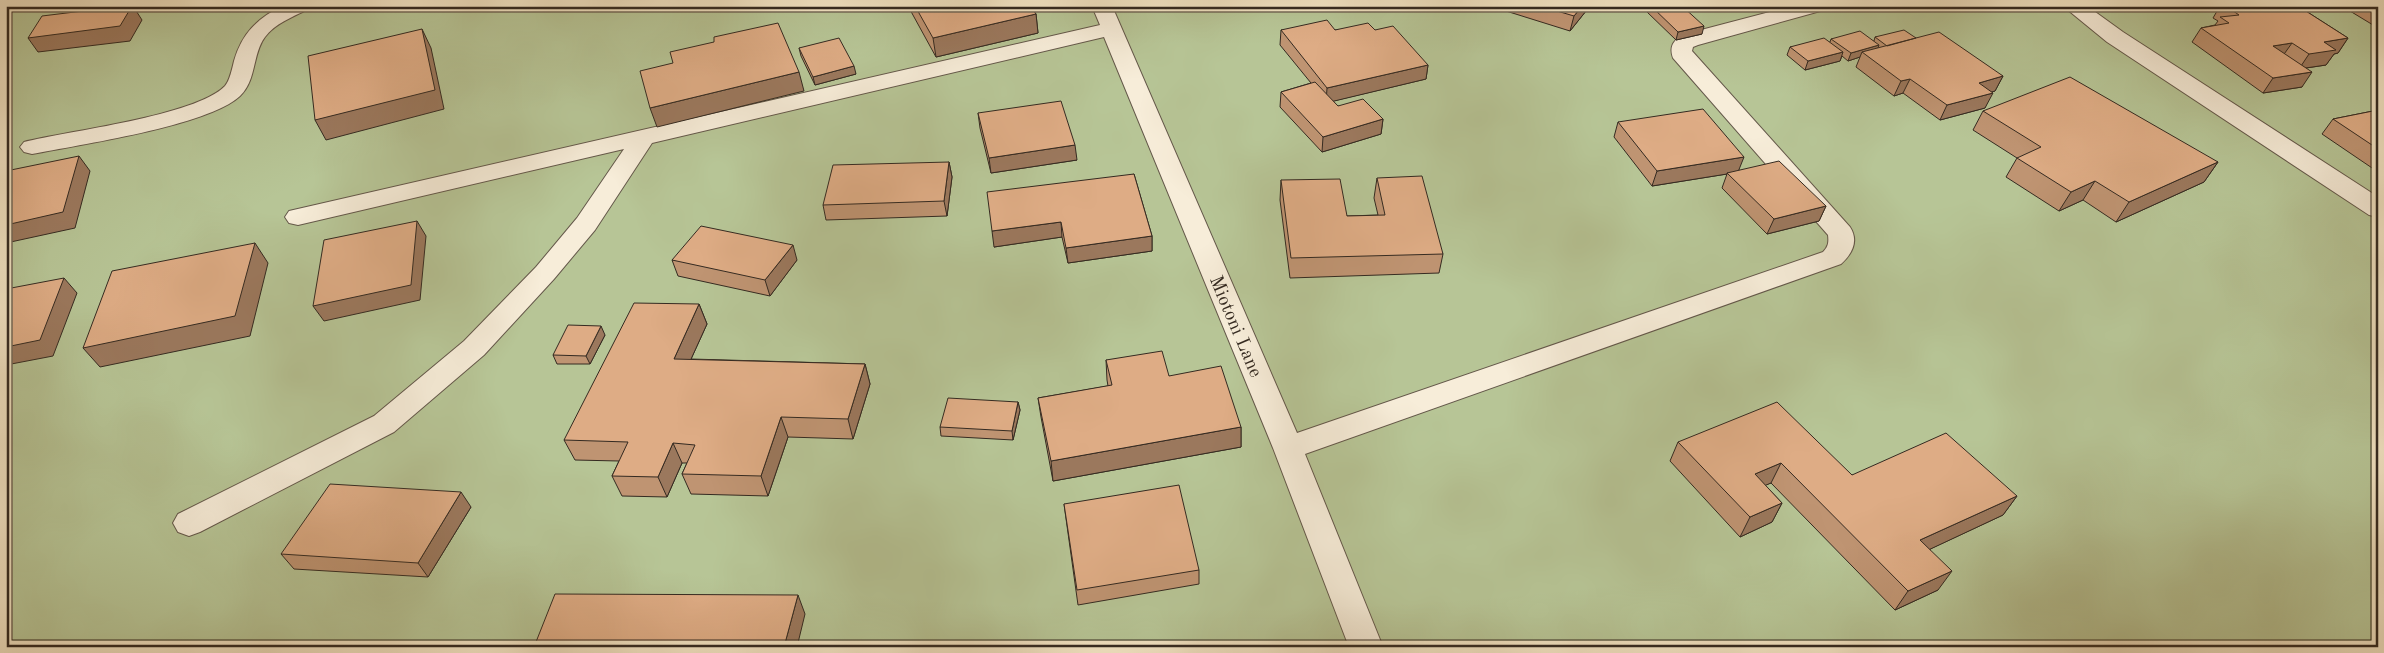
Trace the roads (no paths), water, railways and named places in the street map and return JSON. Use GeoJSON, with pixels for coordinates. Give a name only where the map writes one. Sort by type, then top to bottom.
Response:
{"type":"FeatureCollection","features":[{"type":"Feature","properties":{"kind":"street"},"geometry":{"type":"LineString","coordinates":[[32,147],[157,120],[198,109],[222,99],[233,91],[242,74],[251,40],[266,23],[299,6]]}},
{"type":"Feature","properties":{"kind":"street"},"geometry":{"type":"LineString","coordinates":[[1288,448],[1832,258],[1840,251],[1843,242],[1841,233],[1684,58],[1681,51],[1683,44],[1690,40],[1817,6]]}},
{"type":"Feature","properties":{"kind":"street"},"geometry":{"type":"LineString","coordinates":[[2073,6],[2115,37],[2378,209]]}},
{"type":"Feature","properties":{"kind":"street"},"geometry":{"type":"LineString","coordinates":[[298,217],[644,137],[1107,18]]}},
{"type":"Feature","properties":{"kind":"street","name":"Miotoni Lane"},"geometry":{"type":"LineString","coordinates":[[1107,18],[1288,448],[1366,647]]}},
{"type":"Feature","properties":{"kind":"street"},"geometry":{"type":"LineString","coordinates":[[189,523],[384,424],[467,354],[545,273],[586,224],[644,137]]}}]}
